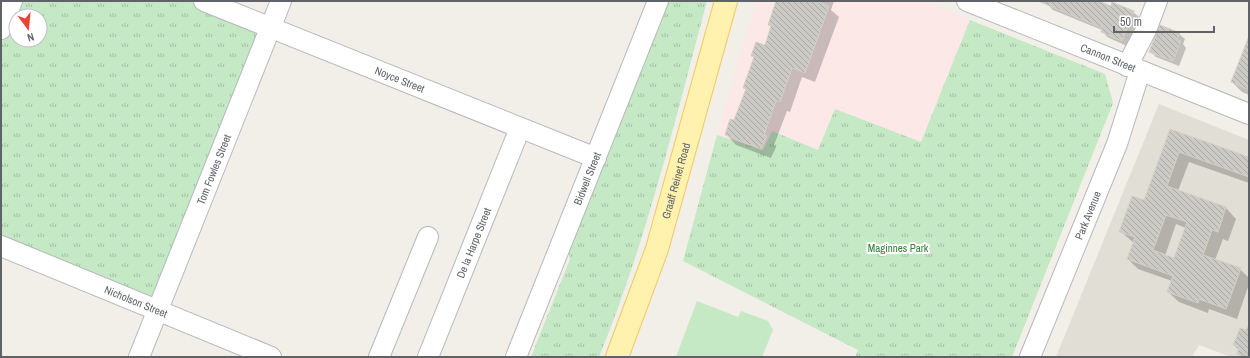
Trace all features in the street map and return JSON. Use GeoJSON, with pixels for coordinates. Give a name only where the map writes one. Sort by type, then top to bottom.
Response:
{"type":"FeatureCollection","features":[{"type":"Feature","properties":{"kind":"main road","name":"Graaff Reinet Road"},"geometry":{"type":"LineString","coordinates":[[617,357],[657,249],[726,1]]}},
{"type":"Feature","properties":{"kind":"street"},"geometry":{"type":"LineString","coordinates":[[1,29],[12,1]]}},
{"type":"Feature","properties":{"kind":"street","name":"Noyce Street"},"geometry":{"type":"LineString","coordinates":[[204,1],[596,158]]}},
{"type":"Feature","properties":{"kind":"street","name":"Tom Fowles Street"},"geometry":{"type":"LineString","coordinates":[[139,357],[272,27],[281,1]]}},
{"type":"Feature","properties":{"kind":"street","name":"Bidwell Street"},"geometry":{"type":"LineString","coordinates":[[516,357],[658,1]]}},
{"type":"Feature","properties":{"kind":"street","name":"Cannon Street"},"geometry":{"type":"LineString","coordinates":[[967,1],[1249,114]]}},
{"type":"Feature","properties":{"kind":"street","name":"Park Avenue"},"geometry":{"type":"LineString","coordinates":[[1030,357],[1117,144],[1133,68],[1157,1]]}},
{"type":"Feature","properties":{"kind":"street","name":"De la Harpe Street"},"geometry":{"type":"LineString","coordinates":[[428,357],[520,128]]}},
{"type":"Feature","properties":{"kind":"street"},"geometry":{"type":"LineString","coordinates":[[379,357],[428,237]]}},
{"type":"Feature","properties":{"kind":"street","name":"Nicholson Street"},"geometry":{"type":"LineString","coordinates":[[1,246],[271,357]]}},
{"type":"Feature","properties":{"kind":"shaded area"},"geometry":{"type":"Polygon","coordinates":[[[756,1],[926,1],[970,20],[921,142],[836,110],[818,151],[772,131],[763,150],[717,135],[756,1]]]}},
{"type":"Feature","properties":{"kind":"shaded area"},"geometry":{"type":"Polygon","coordinates":[[[1159,104],[1249,140],[1249,357],[1231,357],[1199,345],[1192,357],[1056,357],[1159,104]]]}},
{"type":"Feature","properties":{"kind":"green space"},"geometry":{"type":"Polygon","coordinates":[[[12,1],[204,1],[272,27],[157,311],[1,246],[1,29],[8,11],[8,48],[48,48],[48,8],[9,8],[12,1]]]}},
{"type":"Feature","properties":{"kind":"green space"},"geometry":{"type":"Polygon","coordinates":[[[667,1],[707,1],[659,181],[616,314],[599,357],[531,357],[570,259],[568,250],[667,1]]]}},
{"type":"Feature","properties":{"kind":"green space","name":"Maginnes Park"},"geometry":{"type":"Polygon","coordinates":[[[970,20],[1105,74],[1113,103],[1012,357],[855,357],[858,350],[683,261],[717,135],[763,150],[772,131],[818,150],[835,109],[921,142],[970,20]]]}},
{"type":"Feature","properties":{"kind":"green space"},"geometry":{"type":"Polygon","coordinates":[[[697,301],[738,317],[741,311],[768,321],[773,330],[762,357],[676,357],[697,301]]]}},
{"type":"Feature","properties":{"kind":"building"},"geometry":{"type":"Polygon","coordinates":[[[776,1],[815,1],[829,6],[805,73],[792,68],[780,102],[776,101],[764,135],[767,136],[761,149],[725,135],[730,119],[734,120],[746,89],[743,88],[754,57],[751,56],[756,42],[765,45],[771,26],[768,25],[776,1]]]}},
{"type":"Feature","properties":{"kind":"building"},"geometry":{"type":"Polygon","coordinates":[[[1038,1],[1098,1],[1111,6],[1112,2],[1134,11],[1122,41],[1101,32],[1102,28],[1038,1]]]}},
{"type":"Feature","properties":{"kind":"building"},"geometry":{"type":"Polygon","coordinates":[[[1160,25],[1180,33],[1177,40],[1181,41],[1173,61],[1149,52],[1160,25]]]}},
{"type":"Feature","properties":{"kind":"building"},"geometry":{"type":"Polygon","coordinates":[[[1249,36],[1249,90],[1231,82],[1249,36]]]}},
{"type":"Feature","properties":{"kind":"building"},"geometry":{"type":"Polygon","coordinates":[[[1170,129],[1249,157],[1249,177],[1179,152],[1167,186],[1226,207],[1218,232],[1212,230],[1203,255],[1241,268],[1226,309],[1199,299],[1198,303],[1167,292],[1173,276],[1127,259],[1135,237],[1119,232],[1132,196],[1144,200],[1170,129]],[[1166,215],[1153,250],[1174,258],[1187,222],[1166,215]]]}},
{"type":"Feature","properties":{"kind":"building"},"geometry":{"type":"Polygon","coordinates":[[[1249,324],[1249,357],[1246,357],[1237,354],[1239,347],[1233,345],[1240,328],[1246,330],[1249,324]]]}}]}
